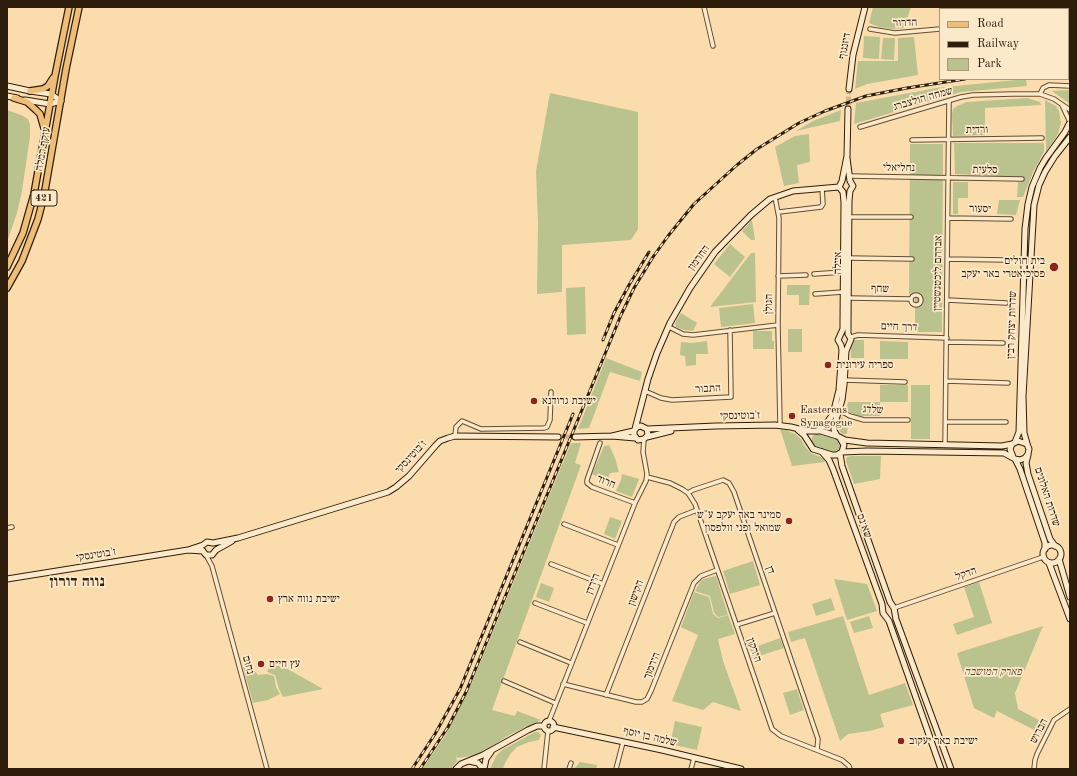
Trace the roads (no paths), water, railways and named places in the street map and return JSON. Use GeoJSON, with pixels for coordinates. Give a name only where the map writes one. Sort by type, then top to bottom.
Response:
{"type":"FeatureCollection","features":[{"type":"Feature","properties":{"kind":"main road","name":"עוקף רמלה"},"geometry":{"type":"LineString","coordinates":[[7,267],[18,245],[34,194],[69,7]]}},
{"type":"Feature","properties":{"kind":"main road","name":"עוקף רמלה"},"geometry":{"type":"LineString","coordinates":[[7,288],[22,261],[38,220],[47,181],[78,7]]}},
{"type":"Feature","properties":{"kind":"main road"},"geometry":{"type":"LineString","coordinates":[[30,91],[46,87],[55,76]]}},
{"type":"Feature","properties":{"kind":"main road"},"geometry":{"type":"LineString","coordinates":[[14,98],[27,102],[40,114],[45,133]]}},
{"type":"Feature","properties":{"kind":"street"},"geometry":{"type":"LineString","coordinates":[[704,7],[713,46]]}},
{"type":"Feature","properties":{"kind":"street","name":"דיזנגוף"},"geometry":{"type":"LineString","coordinates":[[850,89],[853,55],[864,7]]}},
{"type":"Feature","properties":{"kind":"street","name":"הדרור"},"geometry":{"type":"LineString","coordinates":[[870,29],[895,33],[939,29]]}},
{"type":"Feature","properties":{"kind":"street"},"geometry":{"type":"LineString","coordinates":[[1040,94],[1046,85],[1055,84],[1070,86]]}},
{"type":"Feature","properties":{"kind":"street"},"geometry":{"type":"LineString","coordinates":[[7,86],[52,94],[61,101]]}},
{"type":"Feature","properties":{"kind":"street","name":"שמחה הולצברג"},"geometry":{"type":"LineString","coordinates":[[860,127],[973,95],[1040,94],[1050,97],[1070,110]]}},
{"type":"Feature","properties":{"kind":"street"},"geometry":{"type":"LineString","coordinates":[[7,96],[50,104],[61,101]]}},
{"type":"Feature","properties":{"kind":"street","name":"אברהם ליכטנשטיין"},"geometry":{"type":"LineString","coordinates":[[946,445],[949,101]]}},
{"type":"Feature","properties":{"kind":"street"},"geometry":{"type":"LineString","coordinates":[[1061,104],[1069,122]]}},
{"type":"Feature","properties":{"kind":"street"},"geometry":{"type":"LineString","coordinates":[[847,156],[841,189],[846,193],[850,191],[853,186],[850,179],[847,156],[848,109]]}},
{"type":"Feature","properties":{"kind":"street","name":"שדרות יצחק רבין"},"geometry":{"type":"LineString","coordinates":[[1014,443],[1019,432],[1025,229],[1028,204],[1032,187],[1040,168],[1065,132],[1069,122]]}},
{"type":"Feature","properties":{"kind":"street","name":"שדרות יצחק רבין"},"geometry":{"type":"LineString","coordinates":[[1028,449],[1024,433],[1023,396],[1034,205],[1045,172],[1070,137]]}},
{"type":"Feature","properties":{"kind":"street","name":"ורדית"},"geometry":{"type":"LineString","coordinates":[[912,140],[1042,138]]}},
{"type":"Feature","properties":{"kind":"street","name":"נחליאלי"},"geometry":{"type":"LineString","coordinates":[[850,179],[948,178]]}},
{"type":"Feature","properties":{"kind":"street","name":"סלעית"},"geometry":{"type":"LineString","coordinates":[[948,178],[1022,179]]}},
{"type":"Feature","properties":{"kind":"street"},"geometry":{"type":"LineString","coordinates":[[842,181],[850,179]]}},
{"type":"Feature","properties":{"kind":"street"},"geometry":{"type":"LineString","coordinates":[[779,212],[821,207],[823,204],[822,188]]}},
{"type":"Feature","properties":{"kind":"street","name":"החרמון"},"geometry":{"type":"LineString","coordinates":[[634,430],[648,378],[668,327],[690,288],[715,252],[751,215],[762,205],[775,197],[793,191],[822,188],[841,189]]}},
{"type":"Feature","properties":{"kind":"street","name":"איילה"},"geometry":{"type":"LineString","coordinates":[[841,189],[843,272],[843,323],[841,334]]}},
{"type":"Feature","properties":{"kind":"street","name":"איילה"},"geometry":{"type":"LineString","coordinates":[[850,191],[848,258],[850,335]]}},
{"type":"Feature","properties":{"kind":"street","name":"הגולן"},"geometry":{"type":"LineString","coordinates":[[668,327],[684,334],[693,335],[778,325],[779,212],[775,197]]}},
{"type":"Feature","properties":{"kind":"street"},"geometry":{"type":"LineString","coordinates":[[849,217],[911,217]]}},
{"type":"Feature","properties":{"kind":"street","name":"יסעור"},"geometry":{"type":"LineString","coordinates":[[948,218],[1011,219]]}},
{"type":"Feature","properties":{"kind":"street"},"geometry":{"type":"LineString","coordinates":[[848,258],[912,259]]}},
{"type":"Feature","properties":{"kind":"street"},"geometry":{"type":"LineString","coordinates":[[947,259],[1006,260]]}},
{"type":"Feature","properties":{"kind":"street"},"geometry":{"type":"LineString","coordinates":[[814,274],[843,272]]}},
{"type":"Feature","properties":{"kind":"street"},"geometry":{"type":"LineString","coordinates":[[778,276],[806,274]]}},
{"type":"Feature","properties":{"kind":"street"},"geometry":{"type":"LineString","coordinates":[[815,294],[843,292]]}},
{"type":"Feature","properties":{"kind":"street","name":"שחף"},"geometry":{"type":"LineString","coordinates":[[848,298],[912,299]]}},
{"type":"Feature","properties":{"kind":"street"},"geometry":{"type":"LineString","coordinates":[[947,300],[1006,303]]}},
{"type":"Feature","properties":{"kind":"street"},"geometry":{"type":"LineString","coordinates":[[778,325],[780,426]]}},
{"type":"Feature","properties":{"kind":"street","name":"התבור"},"geometry":{"type":"LineString","coordinates":[[645,391],[661,398],[672,400],[731,397],[730,330]]}},
{"type":"Feature","properties":{"kind":"street"},"geometry":{"type":"LineString","coordinates":[[791,427],[804,435],[809,443],[813,449],[832,455],[872,451],[999,453],[1007,454],[1020,460],[1025,458],[1028,449],[1024,442],[1021,441],[1002,446],[946,445],[867,443],[845,440],[839,437],[834,430],[834,426],[844,390],[846,351],[850,342],[850,335],[845,333],[841,334],[838,340],[841,345],[840,385],[835,409],[826,424],[809,436],[809,443]]}},
{"type":"Feature","properties":{"kind":"street","name":"דרך חיים"},"geometry":{"type":"LineString","coordinates":[[850,335],[1003,343]]}},
{"type":"Feature","properties":{"kind":"street"},"geometry":{"type":"LineString","coordinates":[[841,345],[848,345]]}},
{"type":"Feature","properties":{"kind":"street"},"geometry":{"type":"LineString","coordinates":[[844,380],[905,382]]}},
{"type":"Feature","properties":{"kind":"street"},"geometry":{"type":"LineString","coordinates":[[946,381],[1008,383]]}},
{"type":"Feature","properties":{"kind":"street"},"geometry":{"type":"LineString","coordinates":[[455,436],[456,427],[462,421],[481,429],[547,427],[550,420],[551,392]]}},
{"type":"Feature","properties":{"kind":"street"},"geometry":{"type":"LineString","coordinates":[[640,409],[641,417],[648,433],[643,452]]}},
{"type":"Feature","properties":{"kind":"street","name":"שלדג"},"geometry":{"type":"LineString","coordinates":[[839,410],[850,416],[864,420],[908,420]]}},
{"type":"Feature","properties":{"kind":"street"},"geometry":{"type":"LineString","coordinates":[[946,422],[1006,422]]}},
{"type":"Feature","properties":{"kind":"street"},"geometry":{"type":"LineString","coordinates":[[612,436],[634,430],[639,426],[646,428]]}},
{"type":"Feature","properties":{"kind":"street","name":"ז'בוטינסקי"},"geometry":{"type":"LineString","coordinates":[[646,428],[780,426],[807,431],[816,431],[839,437]]}},
{"type":"Feature","properties":{"kind":"street","name":"ז'בוטינסקי"},"geometry":{"type":"LineString","coordinates":[[646,438],[651,435],[690,427]]}},
{"type":"Feature","properties":{"kind":"street"},"geometry":{"type":"LineString","coordinates":[[634,430],[636,439],[643,452],[647,477],[670,483],[688,493]]}},
{"type":"Feature","properties":{"kind":"street","name":"ז'בוטינסקי"},"geometry":{"type":"LineString","coordinates":[[213,543],[238,538],[388,492],[409,476],[440,441],[455,436],[558,437]]}},
{"type":"Feature","properties":{"kind":"street"},"geometry":{"type":"LineString","coordinates":[[575,437],[612,436],[636,439],[640,441],[646,438]]}},
{"type":"Feature","properties":{"kind":"street","name":"שא נס"},"geometry":{"type":"LineString","coordinates":[[839,437],[844,445],[841,453],[842,466],[951,769]]}},
{"type":"Feature","properties":{"kind":"street","name":"חרוד"},"geometry":{"type":"LineString","coordinates":[[600,443],[587,483],[635,503]]}},
{"type":"Feature","properties":{"kind":"street"},"geometry":{"type":"LineString","coordinates":[[1014,443],[1010,452],[1014,458]]}},
{"type":"Feature","properties":{"kind":"street","name":"שדרות האלונים"},"geometry":{"type":"LineString","coordinates":[[1028,449],[1026,468],[1050,539],[1055,546]]}},
{"type":"Feature","properties":{"kind":"street","name":"שא נס"},"geometry":{"type":"LineString","coordinates":[[822,452],[829,460],[833,469],[883,608]]}},
{"type":"Feature","properties":{"kind":"street","name":"שדרות האלונים"},"geometry":{"type":"LineString","coordinates":[[1014,458],[1020,469],[1045,542],[1045,549]]}},
{"type":"Feature","properties":{"kind":"street","name":"הירדן"},"geometry":{"type":"LineString","coordinates":[[549,721],[602,584],[647,477]]}},
{"type":"Feature","properties":{"kind":"street","name":"דן"},"geometry":{"type":"LineString","coordinates":[[688,493],[718,481],[726,481],[729,483],[734,492],[818,739],[817,750]]}},
{"type":"Feature","properties":{"kind":"street","name":"הירקון"},"geometry":{"type":"LineString","coordinates":[[688,493],[697,510],[772,729],[781,736],[842,760],[849,766],[850,769]]}},
{"type":"Feature","properties":{"kind":"street","name":"הקישון"},"geometry":{"type":"LineString","coordinates":[[606,695],[674,522],[679,517],[697,510]]}},
{"type":"Feature","properties":{"kind":"street"},"geometry":{"type":"LineString","coordinates":[[564,524],[618,545]]}},
{"type":"Feature","properties":{"kind":"street"},"geometry":{"type":"LineString","coordinates":[[7,528],[12,527]]}},
{"type":"Feature","properties":{"kind":"street","name":"ז'בוטינסקי"},"geometry":{"type":"LineString","coordinates":[[216,550],[238,538]]}},
{"type":"Feature","properties":{"kind":"street"},"geometry":{"type":"LineString","coordinates":[[207,542],[213,543],[216,546],[216,550],[212,555],[204,553],[203,545],[207,542]]}},
{"type":"Feature","properties":{"kind":"street","name":"ז'בוטינסקי"},"geometry":{"type":"LineString","coordinates":[[7,579],[188,550],[203,545]]}},
{"type":"Feature","properties":{"kind":"street"},"geometry":{"type":"LineString","coordinates":[[1070,597],[1059,559],[1059,550],[1055,546],[1049,546],[1045,549],[1043,557],[1049,563],[1070,619]]}},
{"type":"Feature","properties":{"kind":"street","name":"ז'בוטינסקי"},"geometry":{"type":"LineString","coordinates":[[188,550],[204,553]]}},
{"type":"Feature","properties":{"kind":"street","name":"נחום"},"geometry":{"type":"LineString","coordinates":[[204,553],[212,566]]}},
{"type":"Feature","properties":{"kind":"street","name":"נחום"},"geometry":{"type":"LineString","coordinates":[[212,555],[212,566],[267,769]]}},
{"type":"Feature","properties":{"kind":"street","name":"הדקל"},"geometry":{"type":"LineString","coordinates":[[894,609],[1043,557]]}},
{"type":"Feature","properties":{"kind":"street"},"geometry":{"type":"LineString","coordinates":[[1049,563],[1055,563],[1059,559]]}},
{"type":"Feature","properties":{"kind":"street"},"geometry":{"type":"LineString","coordinates":[[551,564],[602,584]]}},
{"type":"Feature","properties":{"kind":"street","name":"הירמוך"},"geometry":{"type":"LineString","coordinates":[[563,684],[636,702],[642,702],[647,699],[694,583],[702,576],[717,570]]}},
{"type":"Feature","properties":{"kind":"street"},"geometry":{"type":"LineString","coordinates":[[535,603],[587,623]]}},
{"type":"Feature","properties":{"kind":"street"},"geometry":{"type":"LineString","coordinates":[[887,617],[891,617],[894,609],[886,606],[883,608],[882,613],[887,617],[942,769]]}},
{"type":"Feature","properties":{"kind":"street"},"geometry":{"type":"LineString","coordinates":[[736,625],[775,613]]}},
{"type":"Feature","properties":{"kind":"street"},"geometry":{"type":"LineString","coordinates":[[520,642],[571,663]]}},
{"type":"Feature","properties":{"kind":"street"},"geometry":{"type":"LineString","coordinates":[[504,681],[555,703]]}},
{"type":"Feature","properties":{"kind":"street","name":"הברוש"},"geometry":{"type":"LineString","coordinates":[[1034,769],[1037,754],[1054,720],[1070,709]]}},
{"type":"Feature","properties":{"kind":"street"},"geometry":{"type":"LineString","coordinates":[[544,726],[545,722],[549,721],[553,723],[554,727],[552,730],[548,731]]}},
{"type":"Feature","properties":{"kind":"street"},"geometry":{"type":"LineString","coordinates":[[544,726],[548,731],[544,769]]}},
{"type":"Feature","properties":{"kind":"street"},"geometry":{"type":"LineString","coordinates":[[456,769],[461,764],[483,755],[534,727],[544,726]]}},
{"type":"Feature","properties":{"kind":"street","name":"שלמה בן יוסף"},"geometry":{"type":"LineString","coordinates":[[554,727],[742,769]]}},
{"type":"Feature","properties":{"kind":"street"},"geometry":{"type":"LineString","coordinates":[[616,769],[623,742]]}},
{"type":"Feature","properties":{"kind":"street"},"geometry":{"type":"LineString","coordinates":[[468,761],[478,764],[484,769],[486,759],[500,746]]}},
{"type":"Feature","properties":{"kind":"street"},"geometry":{"type":"LineString","coordinates":[[692,769],[694,758]]}},
{"type":"Feature","properties":{"kind":"street"},"geometry":{"type":"LineString","coordinates":[[569,769],[571,763]]}},
{"type":"Feature","properties":{"kind":"tunnel"},"geometry":{"type":"LineString","coordinates":[[848,109],[849,89]]}},
{"type":"Feature","properties":{"kind":"tunnel"},"geometry":{"type":"LineString","coordinates":[[558,437],[575,437]]}},
{"type":"Feature","properties":{"kind":"railway"},"geometry":{"type":"LineString","coordinates":[[420,769],[448,727],[466,692],[621,315],[634,288],[668,236],[694,204],[737,165],[757,149],[799,123],[825,111],[866,96],[959,80]]}},
{"type":"Feature","properties":{"kind":"railway"},"geometry":{"type":"LineString","coordinates":[[603,340],[614,313],[649,252]]}},
{"type":"Feature","properties":{"kind":"railway"},"geometry":{"type":"LineString","coordinates":[[412,769],[435,734],[460,689],[573,414]]}},
{"type":"Feature","properties":{"kind":"place","name":"בית חולים פסיכיאטרי באר יעקב"},"geometry":{"type":"Point","coordinates":[1054,267]}},
{"type":"Feature","properties":{"kind":"place","name":"ספריה עירונית"},"geometry":{"type":"Point","coordinates":[828,365]}},
{"type":"Feature","properties":{"kind":"place","name":"ישיבת גרודנא"},"geometry":{"type":"Point","coordinates":[534,401]}},
{"type":"Feature","properties":{"kind":"place","name":"Easterens Synagogue"},"geometry":{"type":"Point","coordinates":[792,416]}},
{"type":"Feature","properties":{"kind":"place","name":"סמינר באר יעקב ע\"ש שמואל ופני וולפסון"},"geometry":{"type":"Point","coordinates":[789,521]}},
{"type":"Feature","properties":{"kind":"place","name":"ישיבת נווה ארץ"},"geometry":{"type":"Point","coordinates":[270,599]}},
{"type":"Feature","properties":{"kind":"place","name":"עץ חיים"},"geometry":{"type":"Point","coordinates":[261,664]}},
{"type":"Feature","properties":{"kind":"place","name":"ישיבת באר יעקוב"},"geometry":{"type":"Point","coordinates":[901,741]}},
{"type":"Feature","properties":{"kind":"district","name":"נווה דורון"},"geometry":{"type":"Point","coordinates":[77,582]}},
{"type":"Feature","properties":{"kind":"park label","name":"פארק המושבה"},"geometry":{"type":"Point","coordinates":[993,672]}}]}
